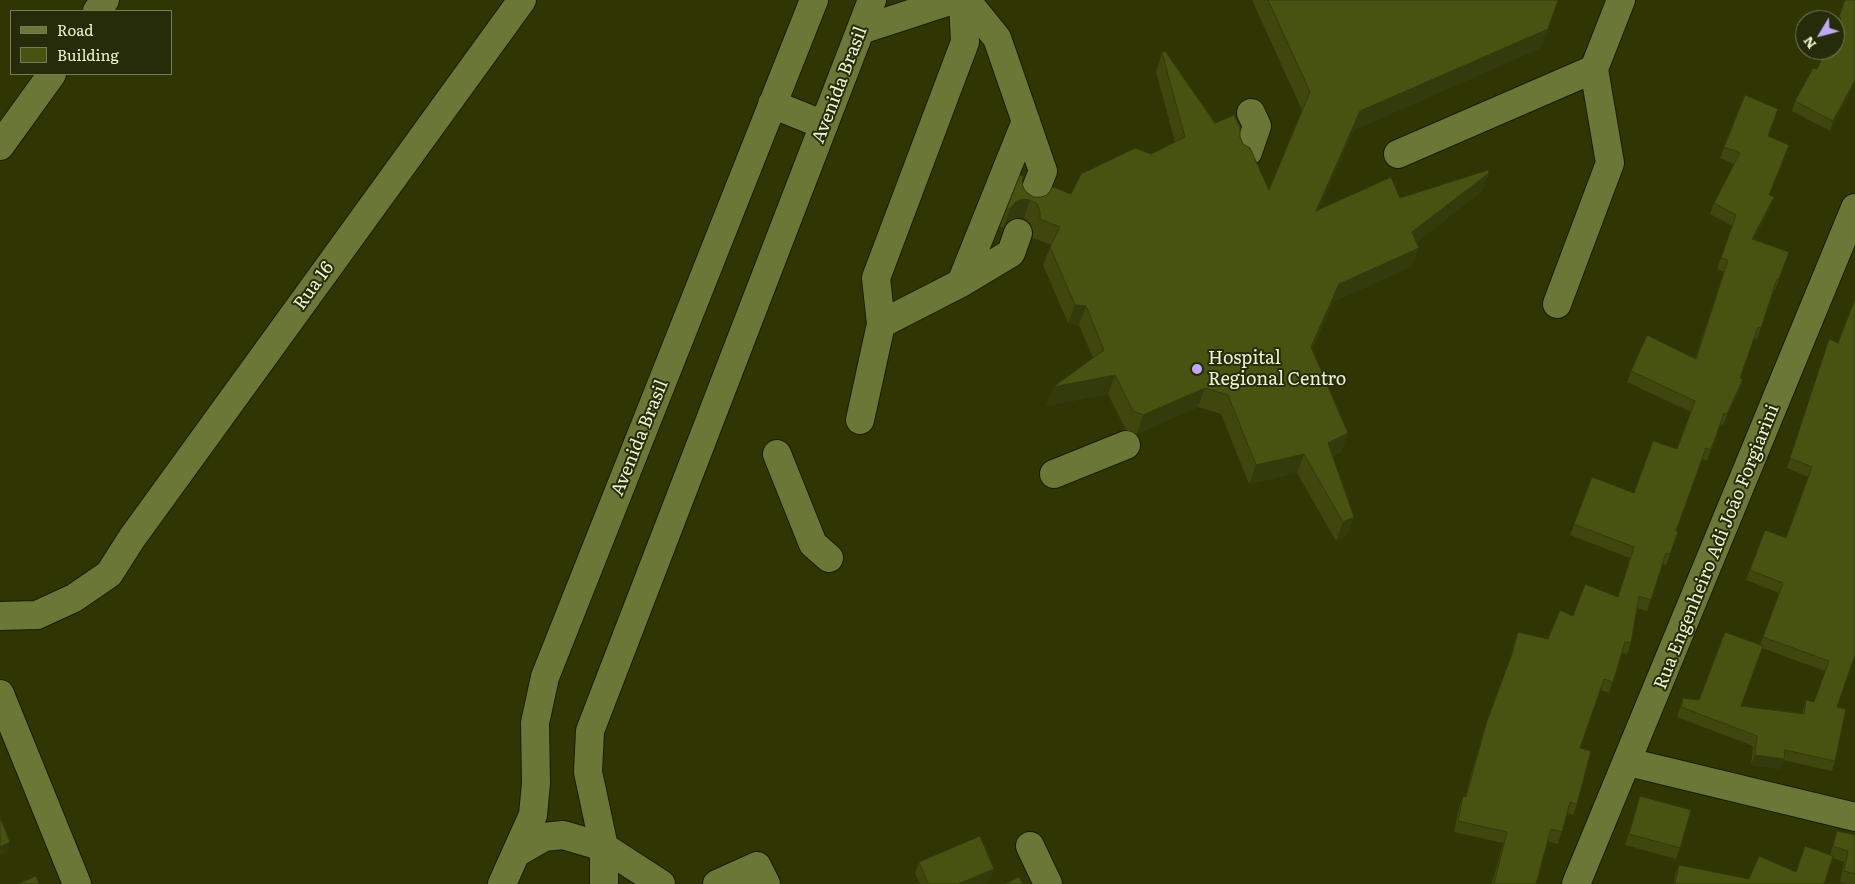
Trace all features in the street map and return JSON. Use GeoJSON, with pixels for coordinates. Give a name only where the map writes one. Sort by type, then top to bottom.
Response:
{"type":"FeatureCollection","features":[{"type":"Feature","properties":{"kind":"street","name":"Rua 16"},"geometry":{"type":"LineString","coordinates":[[0,616],[37,615],[74,598],[109,574],[138,530],[522,0]]}},
{"type":"Feature","properties":{"kind":"street","name":"Avenida Brasil"},"geometry":{"type":"LineString","coordinates":[[502,884],[533,815],[536,783],[535,723],[545,677],[814,0]]}},
{"type":"Feature","properties":{"kind":"street","name":"Avenida Brasil"},"geometry":{"type":"LineString","coordinates":[[604,884],[604,847],[588,772],[590,731],[872,0]]}},
{"type":"Feature","properties":{"kind":"street"},"geometry":{"type":"LineString","coordinates":[[861,30],[953,0]]}},
{"type":"Feature","properties":{"kind":"street"},"geometry":{"type":"LineString","coordinates":[[964,0],[996,38],[1026,121],[1043,172],[1031,201]]}},
{"type":"Feature","properties":{"kind":"street"},"geometry":{"type":"LineString","coordinates":[[860,420],[881,324],[876,278],[965,42],[964,0]]}},
{"type":"Feature","properties":{"kind":"street"},"geometry":{"type":"LineString","coordinates":[[1557,304],[1610,163],[1594,68],[1621,0]]}},
{"type":"Feature","properties":{"kind":"street"},"geometry":{"type":"LineString","coordinates":[[1398,154],[1594,68]]}},
{"type":"Feature","properties":{"kind":"street"},"geometry":{"type":"LineString","coordinates":[[0,146],[51,75]]}},
{"type":"Feature","properties":{"kind":"street"},"geometry":{"type":"LineString","coordinates":[[772,104],[824,125]]}},
{"type":"Feature","properties":{"kind":"street"},"geometry":{"type":"LineString","coordinates":[[1248,152],[1257,126],[1251,113]]}},
{"type":"Feature","properties":{"kind":"street"},"geometry":{"type":"LineString","coordinates":[[960,283],[1026,121]]}},
{"type":"Feature","properties":{"kind":"street","name":"Rua Engenheiro Adi João Forgiarini"},"geometry":{"type":"LineString","coordinates":[[1576,884],[1628,762],[1855,208]]}},
{"type":"Feature","properties":{"kind":"street"},"geometry":{"type":"LineString","coordinates":[[881,324],[960,283],[1011,253],[1018,233]]}},
{"type":"Feature","properties":{"kind":"street"},"geometry":{"type":"LineString","coordinates":[[1054,474],[1126,445]]}},
{"type":"Feature","properties":{"kind":"street"},"geometry":{"type":"LineString","coordinates":[[777,454],[813,544],[829,558]]}},
{"type":"Feature","properties":{"kind":"street"},"geometry":{"type":"LineString","coordinates":[[0,694],[77,884]]}},
{"type":"Feature","properties":{"kind":"street"},"geometry":{"type":"LineString","coordinates":[[1628,762],[1855,817]]}},
{"type":"Feature","properties":{"kind":"street"},"geometry":{"type":"LineString","coordinates":[[518,852],[544,837],[563,835],[604,847],[661,884]]}},
{"type":"Feature","properties":{"kind":"street"},"geometry":{"type":"LineString","coordinates":[[1030,846],[1048,884]]}},
{"type":"Feature","properties":{"kind":"street"},"geometry":{"type":"LineString","coordinates":[[717,884],[762,875]]}},
{"type":"Feature","properties":{"kind":"building"},"geometry":{"type":"Polygon","coordinates":[[[1268,0],[1558,0],[1548,29],[1360,111],[1316,211],[1391,177],[1400,198],[1488,170],[1489,173],[1412,232],[1419,248],[1339,284],[1311,347],[1348,433],[1328,443],[1354,517],[1343,522],[1304,454],[1256,465],[1228,395],[1205,388],[1143,415],[1133,411],[1115,375],[1053,387],[1104,350],[1086,306],[1075,305],[1050,247],[1060,227],[1040,219],[1040,211],[1037,204],[1030,200],[1022,199],[1015,202],[1010,209],[1007,208],[1020,175],[1023,176],[1022,184],[1025,191],[1033,197],[1047,195],[1053,187],[1071,194],[1081,174],[1135,148],[1151,154],[1185,137],[1162,53],[1165,51],[1215,123],[1234,115],[1240,127],[1240,137],[1243,144],[1250,148],[1269,190],[1310,92],[1268,0]]]}},
{"type":"Feature","properties":{"kind":"building"},"geometry":{"type":"Polygon","coordinates":[[[1845,0],[1855,0],[1855,80],[1833,121],[1795,101],[1813,68],[1817,69],[1821,60],[1845,60],[1845,10],[1841,10],[1845,0]]]}},
{"type":"Feature","properties":{"kind":"building"},"geometry":{"type":"Polygon","coordinates":[[[1745,95],[1778,109],[1768,136],[1789,145],[1769,195],[1774,197],[1752,239],[1789,252],[1779,279],[1777,279],[1761,328],[1758,327],[1740,378],[1743,379],[1727,414],[1724,413],[1711,450],[1706,448],[1676,531],[1678,532],[1670,554],[1666,553],[1651,600],[1639,596],[1631,643],[1625,642],[1613,682],[1604,679],[1580,748],[1591,751],[1577,804],[1570,802],[1562,832],[1551,829],[1536,884],[1494,884],[1507,832],[1458,821],[1463,796],[1466,797],[1487,721],[1512,654],[1518,632],[1548,639],[1560,610],[1573,616],[1585,584],[1618,597],[1634,547],[1574,524],[1592,477],[1634,493],[1653,441],[1677,449],[1695,401],[1631,371],[1647,335],[1696,359],[1728,260],[1721,258],[1736,215],[1714,203],[1740,153],[1724,147],[1745,95]]]}},
{"type":"Feature","properties":{"kind":"building"},"geometry":{"type":"Polygon","coordinates":[[[1855,299],[1855,655],[1837,707],[1846,709],[1835,761],[1785,750],[1784,759],[1755,755],[1757,736],[1681,707],[1683,698],[1699,700],[1725,632],[1763,646],[1741,706],[1804,714],[1806,700],[1814,702],[1829,661],[1763,637],[1783,583],[1750,570],[1765,530],[1786,538],[1812,467],[1790,458],[1829,339],[1838,343],[1855,299]]]}},
{"type":"Feature","properties":{"kind":"building"},"geometry":{"type":"Polygon","coordinates":[[[1640,796],[1691,810],[1680,848],[1629,834],[1640,796]]]}},
{"type":"Feature","properties":{"kind":"building"},"geometry":{"type":"Polygon","coordinates":[[[0,817],[10,842],[0,847],[0,817]]]}},
{"type":"Feature","properties":{"kind":"building"},"geometry":{"type":"Polygon","coordinates":[[[1837,831],[1855,835],[1855,874],[1844,871],[1848,851],[1833,846],[1837,831]]]}},
{"type":"Feature","properties":{"kind":"building"},"geometry":{"type":"Polygon","coordinates":[[[980,836],[994,869],[958,884],[928,884],[919,862],[980,836]]]}},
{"type":"Feature","properties":{"kind":"building"},"geometry":{"type":"Polygon","coordinates":[[[1805,846],[1833,856],[1824,884],[1675,884],[1679,865],[1749,879],[1759,856],[1796,872],[1805,846]]]}},
{"type":"Feature","properties":{"kind":"building"},"geometry":{"type":"Polygon","coordinates":[[[36,876],[39,884],[18,884],[36,876]]]}},
{"type":"Feature","properties":{"kind":"building"},"geometry":{"type":"Polygon","coordinates":[[[1019,877],[1023,884],[1005,884],[1019,877]]]}},
{"type":"Feature","properties":{"kind":"place","name":"Hospital Regional Centro"},"geometry":{"type":"Point","coordinates":[1197,369]}}]}
